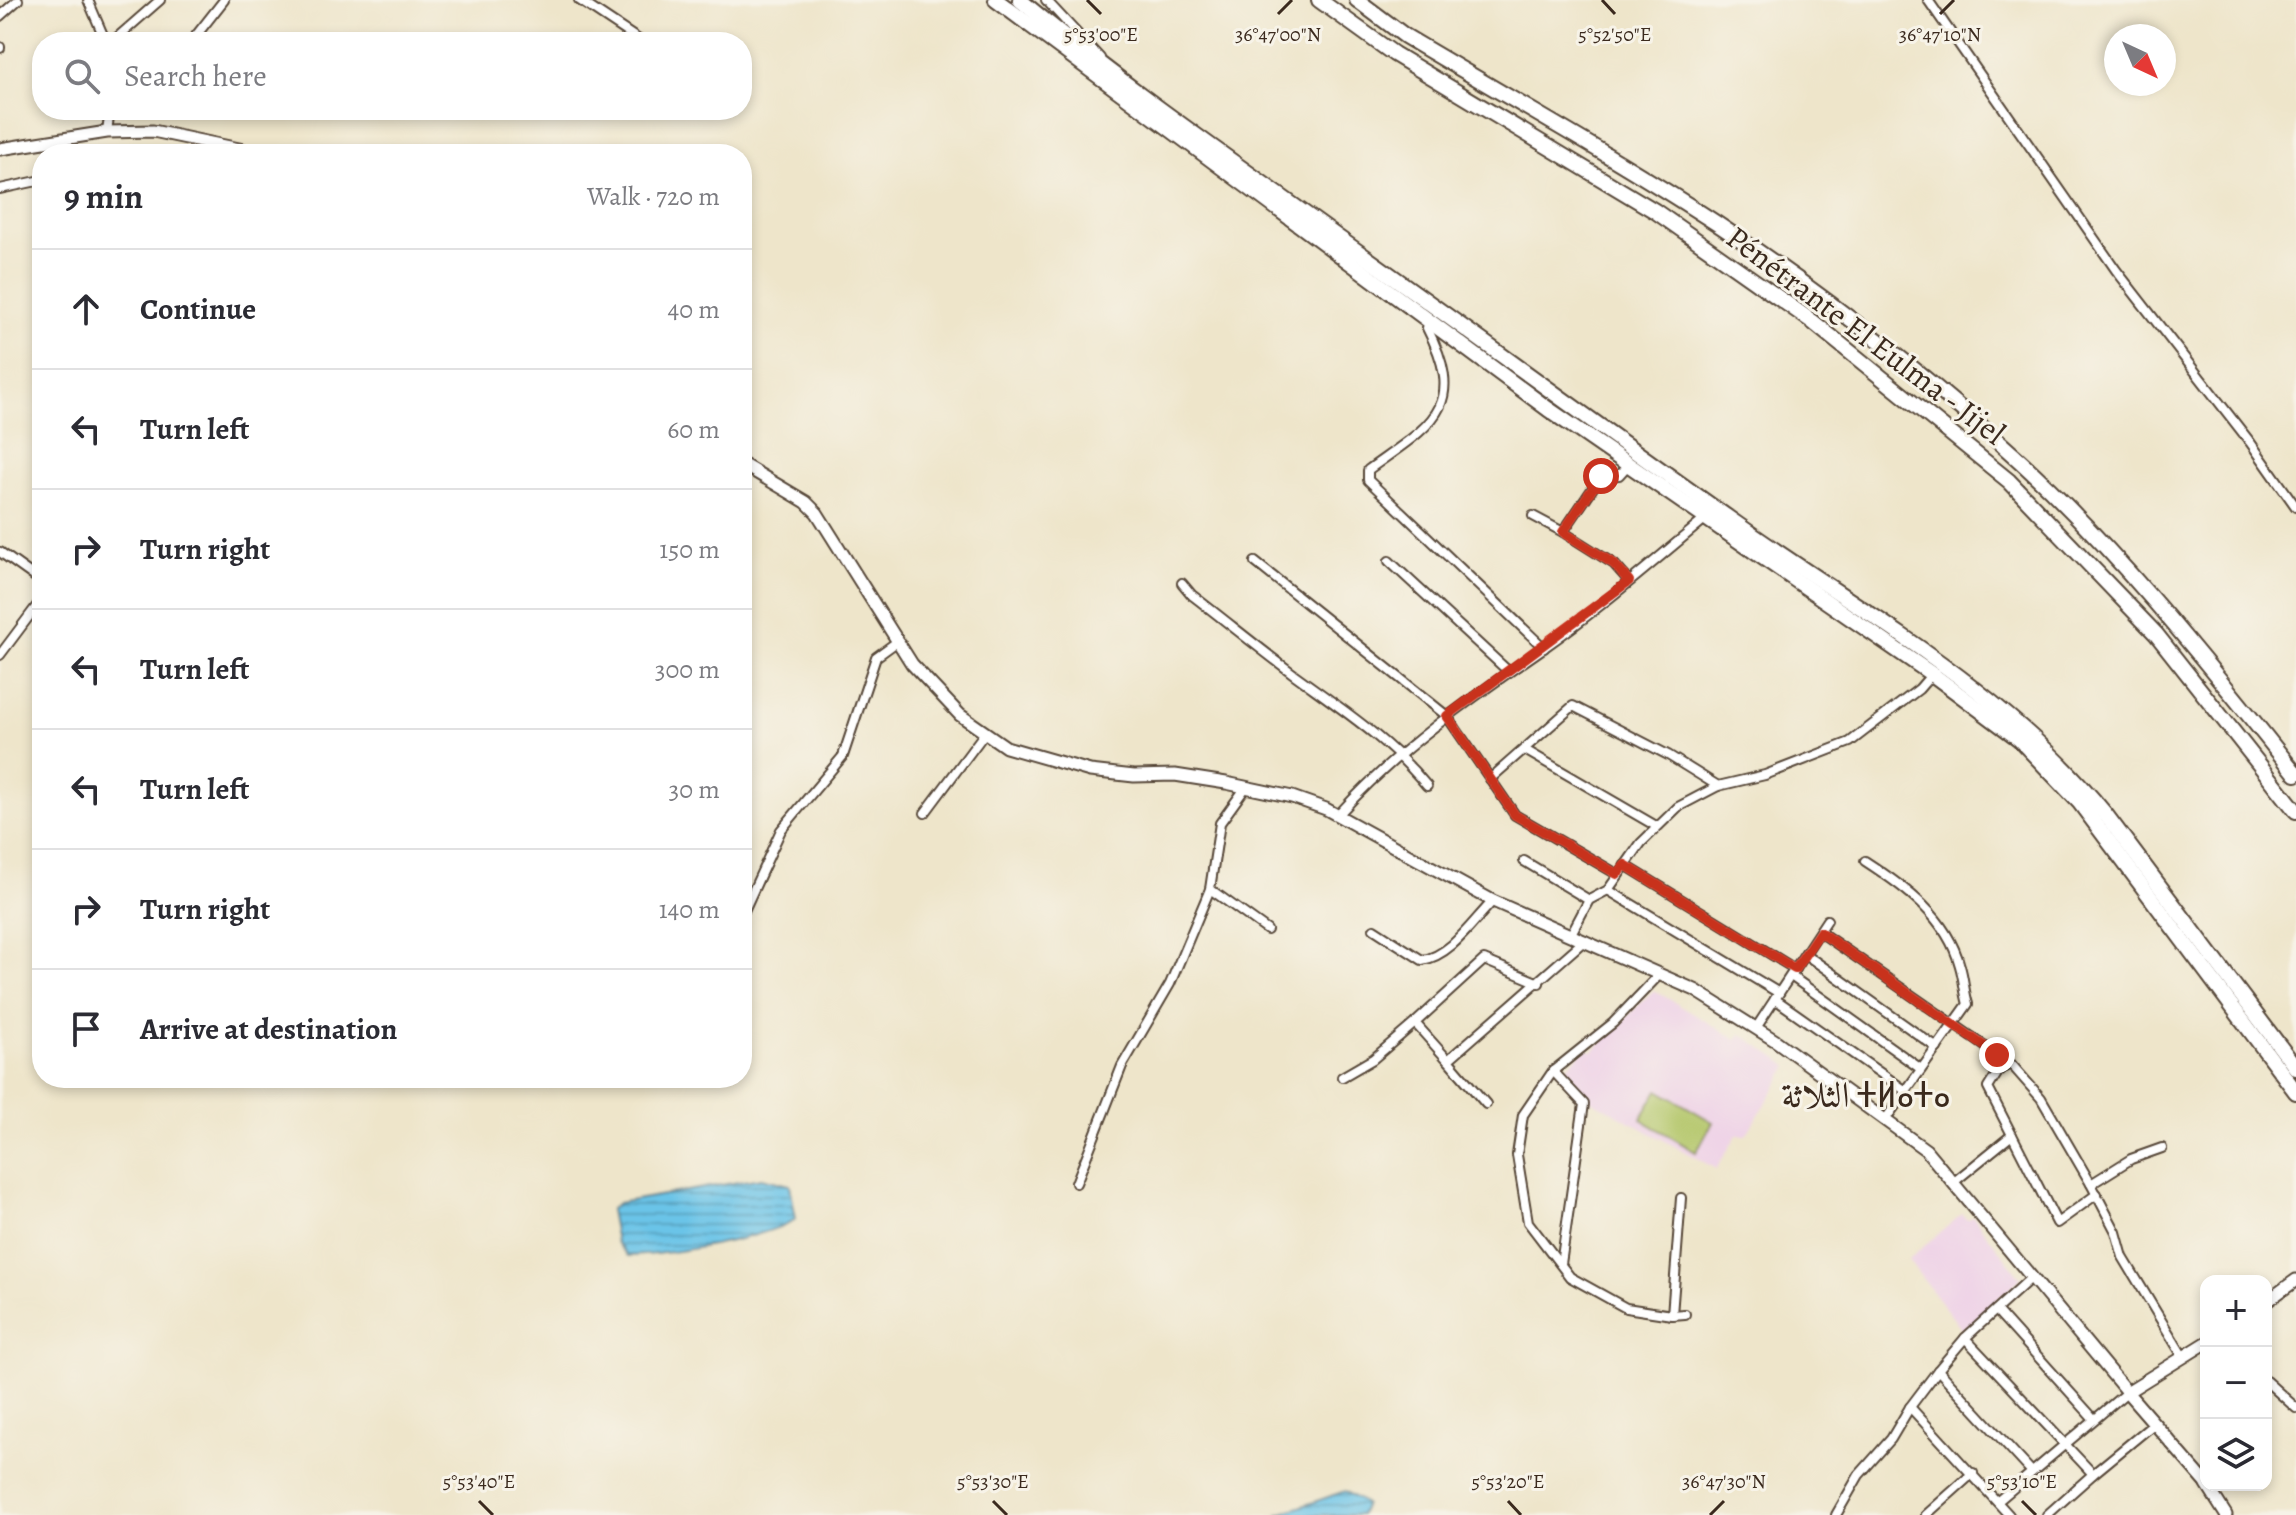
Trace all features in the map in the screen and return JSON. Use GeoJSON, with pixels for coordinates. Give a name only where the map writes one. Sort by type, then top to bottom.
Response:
{"type":"FeatureCollection","features":[{"type":"Feature","properties":{"kind":"highway"},"geometry":{"type":"LineString","coordinates":[[996,0],[1628,465],[1932,674],[2019,739],[2080,803],[2296,1092]]}},
{"type":"Feature","properties":{"kind":"highway"},"geometry":{"type":"LineString","coordinates":[[1020,0],[1110,71],[1569,406],[1940,662],[2015,718],[2079,782],[2106,815],[2296,1068]]}},
{"type":"Feature","properties":{"kind":"highway","name":"Pénétrante El Eulma - Jijel"},"geometry":{"type":"LineString","coordinates":[[1319,0],[1394,54],[1655,211],[1813,322],[2009,481],[2156,634],[2296,811]]}},
{"type":"Feature","properties":{"kind":"highway","name":"Pénétrante El Eulma - Jijel"},"geometry":{"type":"LineString","coordinates":[[1357,0],[1405,36],[1716,224],[1832,305],[1971,418],[2022,463],[2174,624],[2296,774]]}},
{"type":"Feature","properties":{"kind":"street"},"geometry":{"type":"LineString","coordinates":[[0,16],[18,0]]}},
{"type":"Feature","properties":{"kind":"street"},"geometry":{"type":"LineString","coordinates":[[88,0],[102,32]]}},
{"type":"Feature","properties":{"kind":"street"},"geometry":{"type":"LineString","coordinates":[[123,32],[160,0]]}},
{"type":"Feature","properties":{"kind":"street"},"geometry":{"type":"LineString","coordinates":[[199,32],[224,0]]}},
{"type":"Feature","properties":{"kind":"street"},"geometry":{"type":"LineString","coordinates":[[579,0],[627,32]]}},
{"type":"Feature","properties":{"kind":"street"},"geometry":{"type":"LineString","coordinates":[[1046,0],[1110,71]]}},
{"type":"Feature","properties":{"kind":"street"},"geometry":{"type":"LineString","coordinates":[[1928,0],[2116,270],[2250,442],[2296,507]]}},
{"type":"Feature","properties":{"kind":"street"},"geometry":{"type":"LineString","coordinates":[[107,132],[109,120]]}},
{"type":"Feature","properties":{"kind":"street"},"geometry":{"type":"LineString","coordinates":[[0,149],[107,132],[153,131],[215,144]]}},
{"type":"Feature","properties":{"kind":"street"},"geometry":{"type":"LineString","coordinates":[[0,189],[32,182]]}},
{"type":"Feature","properties":{"kind":"street"},"geometry":{"type":"LineString","coordinates":[[1429,321],[1427,328],[1443,364],[1447,392],[1438,409],[1417,434],[1368,470],[1368,480],[1544,648]]}},
{"type":"Feature","properties":{"kind":"street"},"geometry":{"type":"LineString","coordinates":[[1563,532],[1601,476],[1619,475],[1628,465]]}},
{"type":"Feature","properties":{"kind":"street"},"geometry":{"type":"LineString","coordinates":[[752,470],[806,502],[817,513],[927,682],[984,734],[1006,747],[1090,771],[1134,776],[1175,775],[1246,787],[1292,797],[1339,814],[1493,901],[1660,974],[1756,1028],[1926,1150],[2200,1476]]}},
{"type":"Feature","properties":{"kind":"street"},"geometry":{"type":"LineString","coordinates":[[1533,516],[1614,564],[1629,581]]}},
{"type":"Feature","properties":{"kind":"street"},"geometry":{"type":"LineString","coordinates":[[1339,814],[1401,754],[1447,716],[1544,648],[1705,519]]}},
{"type":"Feature","properties":{"kind":"street"},"geometry":{"type":"LineString","coordinates":[[0,552],[32,575]]}},
{"type":"Feature","properties":{"kind":"street"},"geometry":{"type":"LineString","coordinates":[[1389,561],[1508,671]]}},
{"type":"Feature","properties":{"kind":"street"},"geometry":{"type":"LineString","coordinates":[[1255,562],[1447,716],[1515,815],[1617,874]]}},
{"type":"Feature","properties":{"kind":"street"},"geometry":{"type":"LineString","coordinates":[[1182,583],[1192,595],[1401,754],[1427,786]]}},
{"type":"Feature","properties":{"kind":"street"},"geometry":{"type":"LineString","coordinates":[[0,655],[32,612]]}},
{"type":"Feature","properties":{"kind":"street"},"geometry":{"type":"LineString","coordinates":[[752,893],[781,830],[843,756],[876,657],[898,641]]}},
{"type":"Feature","properties":{"kind":"street"},"geometry":{"type":"LineString","coordinates":[[1571,934],[1589,900],[1608,890],[1656,826],[1678,807],[1718,786],[1765,775],[1850,742],[1919,689],[1932,674]]}},
{"type":"Feature","properties":{"kind":"street"},"geometry":{"type":"LineString","coordinates":[[1490,779],[1573,706],[1668,755],[1718,786]]}},
{"type":"Feature","properties":{"kind":"street"},"geometry":{"type":"LineString","coordinates":[[925,813],[984,734]]}},
{"type":"Feature","properties":{"kind":"street"},"geometry":{"type":"LineString","coordinates":[[1525,750],[1656,826]]}},
{"type":"Feature","properties":{"kind":"street"},"geometry":{"type":"LineString","coordinates":[[1076,1183],[1122,1066],[1170,984],[1210,889],[1220,823],[1246,787]]}},
{"type":"Feature","properties":{"kind":"street"},"geometry":{"type":"LineString","coordinates":[[1524,861],[1589,900]]}},
{"type":"Feature","properties":{"kind":"street"},"geometry":{"type":"LineString","coordinates":[[1865,861],[1909,890],[1941,926],[1960,965],[1968,1004],[1885,1120]]}},
{"type":"Feature","properties":{"kind":"street"},"geometry":{"type":"LineString","coordinates":[[1625,865],[1793,973],[1921,1069]]}},
{"type":"Feature","properties":{"kind":"street"},"geometry":{"type":"LineString","coordinates":[[1210,889],[1267,930]]}},
{"type":"Feature","properties":{"kind":"street"},"geometry":{"type":"LineString","coordinates":[[1608,890],[1777,996],[1906,1091]]}},
{"type":"Feature","properties":{"kind":"street"},"geometry":{"type":"LineString","coordinates":[[1374,929],[1422,960],[1433,959],[1444,953],[1493,901]]}},
{"type":"Feature","properties":{"kind":"street"},"geometry":{"type":"LineString","coordinates":[[1756,1028],[1827,920]]}},
{"type":"Feature","properties":{"kind":"street"},"geometry":{"type":"LineString","coordinates":[[1820,932],[2011,1064],[2041,1098],[2097,1194],[2116,1232],[2123,1257],[2182,1355]]}},
{"type":"Feature","properties":{"kind":"street"},"geometry":{"type":"LineString","coordinates":[[1448,1060],[1585,940]]}},
{"type":"Feature","properties":{"kind":"street"},"geometry":{"type":"LineString","coordinates":[[1805,954],[1937,1048]]}},
{"type":"Feature","properties":{"kind":"street"},"geometry":{"type":"LineString","coordinates":[[1342,1077],[1373,1059],[1484,960],[1539,983]]}},
{"type":"Feature","properties":{"kind":"street"},"geometry":{"type":"LineString","coordinates":[[1660,974],[1613,1023],[1553,1071],[1523,1115],[1517,1155],[1528,1222],[1570,1277],[1626,1308],[1685,1314]]}},
{"type":"Feature","properties":{"kind":"street"},"geometry":{"type":"LineString","coordinates":[[1415,1023],[1486,1104]]}},
{"type":"Feature","properties":{"kind":"street"},"geometry":{"type":"LineString","coordinates":[[2011,1064],[2000,1069],[1988,1088],[2057,1223],[2097,1194]]}},
{"type":"Feature","properties":{"kind":"street"},"geometry":{"type":"LineString","coordinates":[[1553,1071],[1584,1104],[1561,1264]]}},
{"type":"Feature","properties":{"kind":"street"},"geometry":{"type":"LineString","coordinates":[[1954,1182],[2012,1135]]}},
{"type":"Feature","properties":{"kind":"street"},"geometry":{"type":"LineString","coordinates":[[2091,1184],[2131,1159],[2162,1148]]}},
{"type":"Feature","properties":{"kind":"street"},"geometry":{"type":"LineString","coordinates":[[1672,1315],[1681,1198]]}},
{"type":"Feature","properties":{"kind":"street"},"geometry":{"type":"LineString","coordinates":[[1836,1515],[1859,1475],[1891,1439],[1938,1370],[1965,1338],[2032,1277]]}},
{"type":"Feature","properties":{"kind":"street"},"geometry":{"type":"LineString","coordinates":[[2272,1298],[2296,1280]]}},
{"type":"Feature","properties":{"kind":"street"},"geometry":{"type":"LineString","coordinates":[[1996,1310],[2094,1419]]}},
{"type":"Feature","properties":{"kind":"street"},"geometry":{"type":"LineString","coordinates":[[1965,1338],[2093,1474]]}},
{"type":"Feature","properties":{"kind":"street"},"geometry":{"type":"LineString","coordinates":[[1998,1501],[2127,1392],[2200,1346]]}},
{"type":"Feature","properties":{"kind":"street"},"geometry":{"type":"LineString","coordinates":[[1938,1370],[2031,1471]]}},
{"type":"Feature","properties":{"kind":"street"},"geometry":{"type":"LineString","coordinates":[[2272,1386],[2296,1408]]}},
{"type":"Feature","properties":{"kind":"street"},"geometry":{"type":"LineString","coordinates":[[1910,1407],[2009,1515]]}},
{"type":"Feature","properties":{"kind":"street"},"geometry":{"type":"LineString","coordinates":[[2047,1515],[2155,1423]]}},
{"type":"Feature","properties":{"kind":"street"},"geometry":{"type":"LineString","coordinates":[[1926,1515],[1973,1473]]}},
{"type":"Feature","properties":{"kind":"street"},"geometry":{"type":"LineString","coordinates":[[2211,1491],[2226,1515]]}},
{"type":"Feature","properties":{"kind":"shaded area"},"geometry":{"type":"Polygon","coordinates":[[[1654,990],[1737,1040],[1741,1034],[1789,1066],[1746,1135],[1737,1135],[1716,1169],[1578,1093],[1561,1073],[1585,1049],[1593,1051],[1654,990]]]}},
{"type":"Feature","properties":{"kind":"shaded area"},"geometry":{"type":"Polygon","coordinates":[[[1962,1214],[1967,1220],[1973,1216],[2021,1278],[1963,1331],[1908,1260],[1962,1214]]]}},
{"type":"Feature","properties":{"kind":"green space"},"geometry":{"type":"Polygon","coordinates":[[[1658,1090],[1713,1122],[1696,1152],[1641,1119],[1658,1090]]]}},
{"type":"Feature","properties":{"kind":"water"},"geometry":{"type":"Polygon","coordinates":[[[761,1178],[790,1185],[796,1219],[739,1239],[666,1253],[628,1256],[616,1242],[610,1210],[618,1203],[761,1178]]]}},
{"type":"Feature","properties":{"kind":"water"},"geometry":{"type":"Polygon","coordinates":[[[1345,1491],[1365,1504],[1360,1515],[1277,1515],[1345,1491]]]}},
{"type":"Feature","properties":{"kind":"district","name":"الثلاثة ⵜⵍⴰⵜⴰ"},"geometry":{"type":"Point","coordinates":[1866,1094]}},
{"type":"Feature","properties":{"kind":"route"},"geometry":{"type":"LineString","coordinates":[[1601,476],[1563,532],[1614,564],[1629,581],[1544,648],[1447,716],[1490,779],[1515,815],[1617,874],[1625,865],[1795,969],[1820,932],[1997,1055]]}}]}
